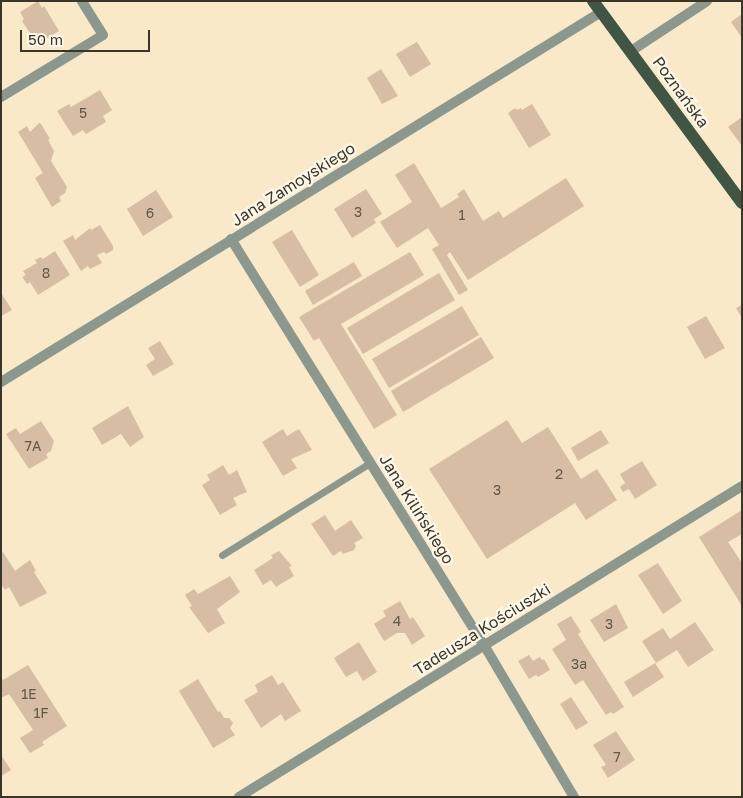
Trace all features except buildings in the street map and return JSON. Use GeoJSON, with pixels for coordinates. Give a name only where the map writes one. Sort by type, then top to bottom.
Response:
{"type":"FeatureCollection","features":[{"type":"Feature","properties":{"kind":"main road","name":"Poznańska"},"geometry":{"type":"LineString","coordinates":[[597,6],[742,203]]}},
{"type":"Feature","properties":{"kind":"street"},"geometry":{"type":"LineString","coordinates":[[1,97],[103,35],[82,1]]}},
{"type":"Feature","properties":{"kind":"street"},"geometry":{"type":"LineString","coordinates":[[631,51],[707,1]]}},
{"type":"Feature","properties":{"kind":"street","name":"Jana Zamoyskiego"},"geometry":{"type":"LineString","coordinates":[[1,382],[231,239],[597,6]]}},
{"type":"Feature","properties":{"kind":"street","name":"Jana Kilińskiego"},"geometry":{"type":"LineString","coordinates":[[231,239],[484,645],[574,797]]}},
{"type":"Feature","properties":{"kind":"street","name":"Tadeusza Kościuszki"},"geometry":{"type":"LineString","coordinates":[[239,797],[742,486]]}},
{"type":"Feature","properties":{"kind":"lane"},"geometry":{"type":"LineString","coordinates":[[222,555],[370,463]]}}]}
